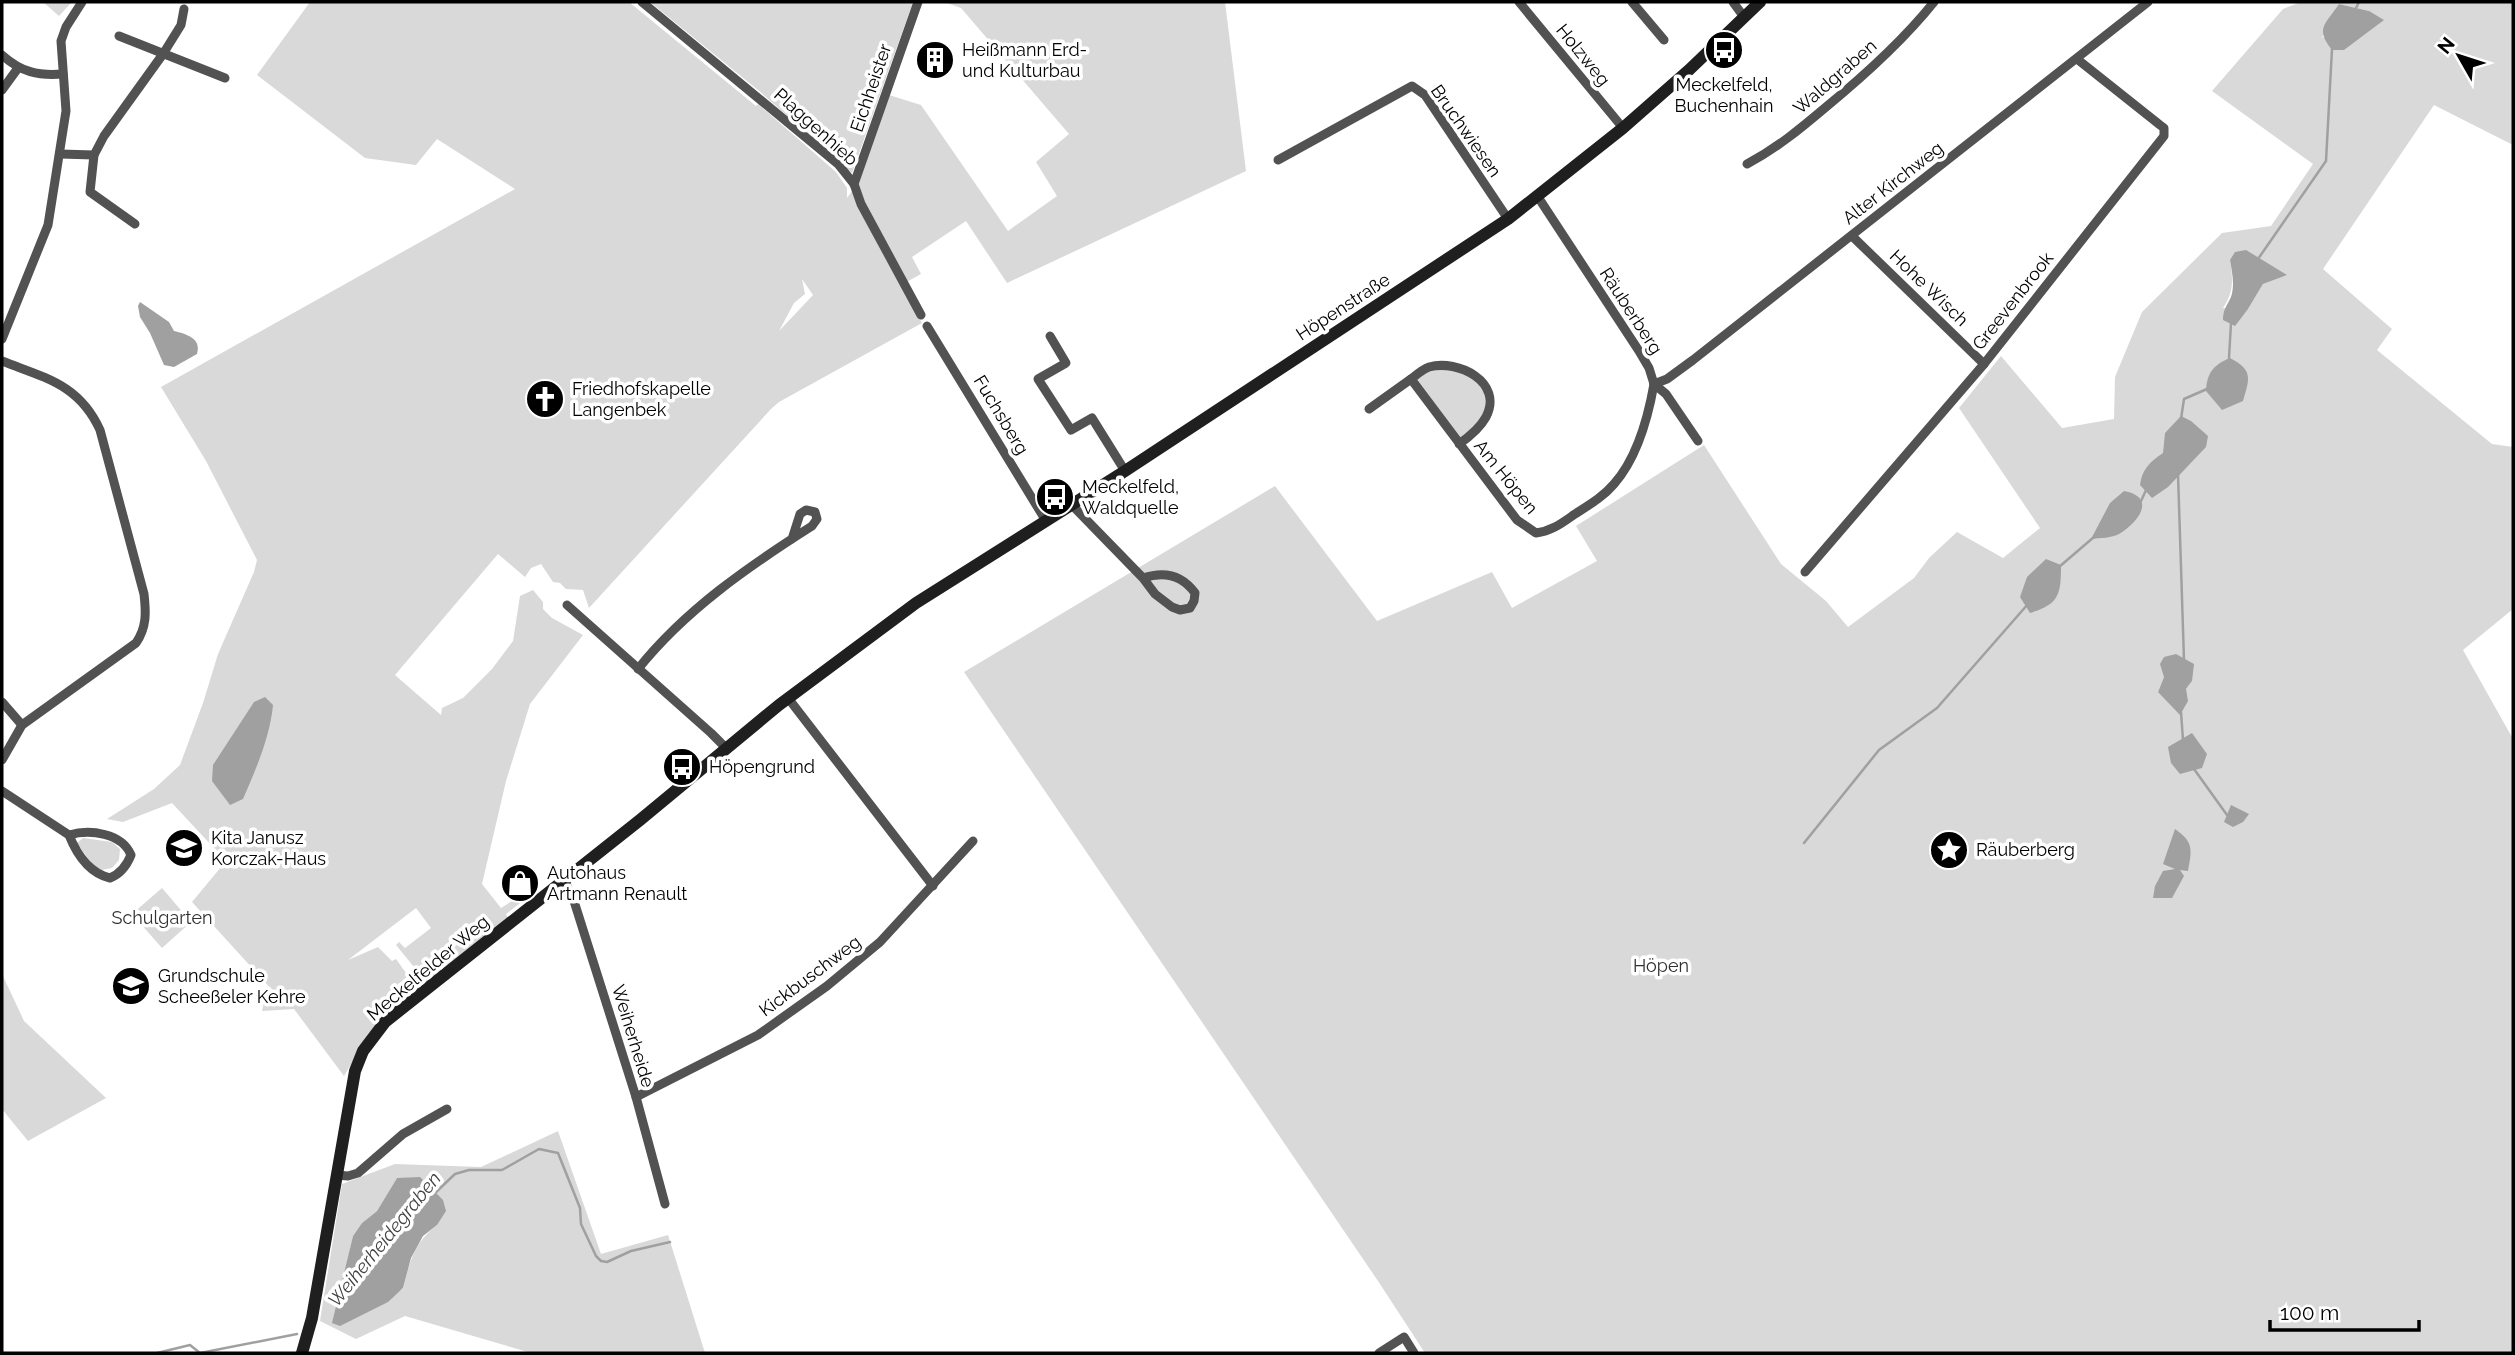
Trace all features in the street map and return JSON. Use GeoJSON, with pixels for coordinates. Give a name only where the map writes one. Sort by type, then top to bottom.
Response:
{"type":"FeatureCollection","features":[{"type":"Feature","properties":{"kind":"main road","name":"Höpenstraße"},"geometry":{"type":"LineString","coordinates":[[916,603],[1125,471],[1508,219],[1623,128],[1760,2]]}},
{"type":"Feature","properties":{"kind":"main road","name":"Meckelfelder Weg"},"geometry":{"type":"LineString","coordinates":[[302,1353],[312,1318],[355,1071],[363,1051],[376,1032],[398,1011],[640,820],[725,747],[916,603]]}},
{"type":"Feature","properties":{"kind":"street"},"geometry":{"type":"LineString","coordinates":[[2,339],[48,225],[66,111],[61,41],[66,27],[82,2]]}},
{"type":"Feature","properties":{"kind":"street","name":"Plaggenhieb"},"geometry":{"type":"LineString","coordinates":[[642,2],[838,164],[854,184],[861,204],[921,315]]}},
{"type":"Feature","properties":{"kind":"street","name":"Eichheister"},"geometry":{"type":"LineString","coordinates":[[854,184],[918,2]]}},
{"type":"Feature","properties":{"kind":"street","name":"Holzweg"},"geometry":{"type":"LineString","coordinates":[[1519,2],[1623,128]]}},
{"type":"Feature","properties":{"kind":"street"},"geometry":{"type":"LineString","coordinates":[[1632,2],[1664,40]]}},
{"type":"Feature","properties":{"kind":"street"},"geometry":{"type":"LineString","coordinates":[[1733,2],[1744,17]]}},
{"type":"Feature","properties":{"kind":"street","name":"Waldgraben"},"geometry":{"type":"LineString","coordinates":[[1747,164],[1775,148],[1864,76],[1911,30],[1934,2]]}},
{"type":"Feature","properties":{"kind":"street","name":"Alter Kirchweg"},"geometry":{"type":"LineString","coordinates":[[1654,384],[1667,379],[1693,360],[2148,2]]}},
{"type":"Feature","properties":{"kind":"street"},"geometry":{"type":"LineString","coordinates":[[135,224],[90,192],[94,155],[104,136],[181,25],[184,9]]}},
{"type":"Feature","properties":{"kind":"street"},"geometry":{"type":"LineString","coordinates":[[119,36],[225,78]]}},
{"type":"Feature","properties":{"kind":"street"},"geometry":{"type":"LineString","coordinates":[[2,55],[18,68],[40,75],[63,74]]}},
{"type":"Feature","properties":{"kind":"street","name":"Greevenbrook"},"geometry":{"type":"LineString","coordinates":[[1805,572],[1984,364],[2164,136],[2165,132],[2160,125],[2077,59]]}},
{"type":"Feature","properties":{"kind":"street"},"geometry":{"type":"LineString","coordinates":[[2,90],[18,68]]}},
{"type":"Feature","properties":{"kind":"street","name":"Bruchwiesen"},"geometry":{"type":"LineString","coordinates":[[1278,160],[1412,86],[1425,95],[1508,219]]}},
{"type":"Feature","properties":{"kind":"street"},"geometry":{"type":"LineString","coordinates":[[60,154],[94,155]]}},
{"type":"Feature","properties":{"kind":"street","name":"Räuberberg"},"geometry":{"type":"LineString","coordinates":[[1538,197],[1639,351],[1654,384],[1666,394],[1698,441]]}},
{"type":"Feature","properties":{"kind":"street","name":"Hohe Wisch"},"geometry":{"type":"LineString","coordinates":[[1852,236],[1984,364]]}},
{"type":"Feature","properties":{"kind":"street","name":"Fuchsberg"},"geometry":{"type":"LineString","coordinates":[[927,326],[1046,521]]}},
{"type":"Feature","properties":{"kind":"street"},"geometry":{"type":"LineString","coordinates":[[1051,337],[1066,363],[1038,379],[1071,430],[1092,418],[1125,471]]}},
{"type":"Feature","properties":{"kind":"street"},"geometry":{"type":"LineString","coordinates":[[2,361],[66,387],[78,397],[94,418],[112,475],[145,604],[145,622],[136,643],[22,725],[2,760]]}},
{"type":"Feature","properties":{"kind":"street","name":"Am Höpen"},"geometry":{"type":"LineString","coordinates":[[1369,409],[1428,368],[1445,366],[1465,369],[1475,373],[1487,389],[1490,399],[1487,416],[1475,431],[1459,444]]}},
{"type":"Feature","properties":{"kind":"street","name":"Am Höpen"},"geometry":{"type":"LineString","coordinates":[[1410,379],[1517,520],[1536,533],[1549,531],[1613,486],[1624,471],[1642,429],[1654,384]]}},
{"type":"Feature","properties":{"kind":"street"},"geometry":{"type":"LineString","coordinates":[[1072,505],[1143,578],[1155,594],[1180,610],[1190,608],[1194,601],[1195,593],[1190,586],[1173,576],[1154,574],[1143,578]]}},
{"type":"Feature","properties":{"kind":"street"},"geometry":{"type":"LineString","coordinates":[[638,669],[694,611],[792,538]]}},
{"type":"Feature","properties":{"kind":"street"},"geometry":{"type":"LineString","coordinates":[[567,606],[725,747]]}},
{"type":"Feature","properties":{"kind":"street"},"geometry":{"type":"LineString","coordinates":[[788,698],[933,886]]}},
{"type":"Feature","properties":{"kind":"street"},"geometry":{"type":"LineString","coordinates":[[2,702],[22,725]]}},
{"type":"Feature","properties":{"kind":"street"},"geometry":{"type":"LineString","coordinates":[[2,791],[69,835],[88,867],[101,876],[117,876],[128,863],[131,855],[128,848],[116,838],[78,832],[69,835]]}},
{"type":"Feature","properties":{"kind":"street","name":"Kickbuschweg"},"geometry":{"type":"LineString","coordinates":[[636,1097],[758,1035],[827,986],[880,942],[973,841]]}},
{"type":"Feature","properties":{"kind":"street","name":"Weiherheide"},"geometry":{"type":"LineString","coordinates":[[564,880],[573,898],[636,1097],[665,1204]]}},
{"type":"Feature","properties":{"kind":"street"},"geometry":{"type":"LineString","coordinates":[[337,1175],[358,1173],[403,1134],[447,1109]]}},
{"type":"Feature","properties":{"kind":"street"},"geometry":{"type":"LineString","coordinates":[[1379,1353],[1404,1337],[1414,1353]]}},
{"type":"Feature","properties":{"kind":"green space"},"geometry":{"type":"Polygon","coordinates":[[[43,2],[70,2],[71,3],[59,16],[43,2]]]}},
{"type":"Feature","properties":{"kind":"green space"},"geometry":{"type":"Polygon","coordinates":[[[310,2],[629,2],[756,106],[758,104],[836,172],[847,188],[847,198],[858,182],[889,95],[921,105],[1008,231],[1057,196],[1036,162],[1069,134],[961,8],[944,2],[1225,2],[1246,171],[1007,283],[966,221],[912,257],[921,274],[901,285],[922,323],[779,402],[589,608],[583,590],[566,589],[560,583],[553,582],[541,564],[531,568],[525,577],[498,554],[395,675],[441,715],[442,708],[463,698],[492,669],[513,641],[520,596],[533,590],[543,602],[543,609],[552,618],[583,635],[530,704],[506,781],[482,884],[501,908],[512,901],[524,900],[506,914],[508,918],[427,983],[396,945],[399,942],[405,948],[431,928],[416,908],[348,960],[378,947],[392,961],[396,959],[411,980],[421,988],[357,1054],[344,1076],[294,1009],[262,1011],[265,998],[273,991],[192,902],[226,861],[172,803],[123,822],[107,819],[154,789],[180,765],[218,654],[257,560],[206,461],[161,387],[515,189],[437,139],[416,165],[365,158],[257,75],[310,2]],[[802,279],[805,294],[794,303],[779,331],[813,295],[802,279]]]}},
{"type":"Feature","properties":{"kind":"green space"},"geometry":{"type":"Polygon","coordinates":[[[650,2],[913,2],[852,173],[758,90],[650,2]]]}},
{"type":"Feature","properties":{"kind":"green space","name":"Höpen"},"geometry":{"type":"Polygon","coordinates":[[[2301,2],[2513,2],[2513,145],[2434,105],[2323,269],[2392,329],[2377,350],[2492,444],[2513,447],[2513,609],[2463,650],[2513,739],[2513,1353],[1425,1353],[964,672],[1275,486],[1377,621],[1492,572],[1512,608],[1597,561],[1576,526],[1704,445],[1781,564],[1826,601],[1848,627],[1914,578],[1929,558],[1957,532],[2003,558],[2040,528],[1959,408],[2001,356],[2062,428],[2114,419],[2115,377],[2142,312],[2222,233],[2271,226],[2313,164],[2212,91],[2283,9],[2301,2]],[[2339,4],[2322,38],[2369,11],[2339,4]],[[2230,260],[2231,291],[2223,308],[2248,309],[2263,284],[2286,275],[2230,260]],[[2164,677],[2158,692],[2186,689],[2192,681],[2164,677]]]}},
{"type":"Feature","properties":{"kind":"green space"},"geometry":{"type":"Polygon","coordinates":[[[1428,368],[1464,369],[1484,386],[1486,416],[1459,443],[1411,379],[1428,368]]]}},
{"type":"Feature","properties":{"kind":"green space"},"geometry":{"type":"Polygon","coordinates":[[[83,838],[112,842],[120,849],[119,860],[112,868],[101,870],[92,864],[77,843],[83,838]]]}},
{"type":"Feature","properties":{"kind":"green space","name":"Schulgarten"},"geometry":{"type":"Polygon","coordinates":[[[162,888],[191,922],[162,948],[132,914],[162,888]]]}},
{"type":"Feature","properties":{"kind":"green space"},"geometry":{"type":"Polygon","coordinates":[[[2,974],[24,1021],[106,1098],[28,1141],[2,1109],[2,974]]]}},
{"type":"Feature","properties":{"kind":"green space"},"geometry":{"type":"Polygon","coordinates":[[[558,1131],[601,1254],[668,1235],[705,1353],[531,1353],[405,1316],[356,1339],[320,1321],[342,1184],[395,1164],[481,1167],[558,1131]],[[397,1178],[377,1211],[362,1223],[353,1236],[333,1323],[403,1289],[414,1253],[437,1225],[397,1178]]]}},
{"type":"Feature","properties":{"kind":"water"},"geometry":{"type":"Polygon","coordinates":[[[2339,4],[2369,11],[2384,20],[2344,50],[2332,50],[2323,31],[2339,4]]]}},
{"type":"Feature","properties":{"kind":"water"},"geometry":{"type":"Polygon","coordinates":[[[2246,250],[2287,275],[2263,284],[2235,326],[2223,320],[2233,288],[2230,260],[2235,252],[2246,250]]]}},
{"type":"Feature","properties":{"kind":"water"},"geometry":{"type":"Polygon","coordinates":[[[140,302],[169,322],[174,331],[195,340],[197,354],[174,367],[164,365],[140,317],[140,302]]]}},
{"type":"Feature","properties":{"kind":"water"},"geometry":{"type":"Polygon","coordinates":[[[2230,358],[2243,367],[2248,380],[2243,401],[2222,410],[2206,391],[2212,370],[2230,358]]]}},
{"type":"Feature","properties":{"kind":"water"},"geometry":{"type":"Polygon","coordinates":[[[2181,416],[2208,436],[2206,447],[2168,487],[2152,498],[2140,485],[2143,475],[2151,463],[2163,453],[2165,433],[2181,416]]]}},
{"type":"Feature","properties":{"kind":"water"},"geometry":{"type":"Polygon","coordinates":[[[2124,491],[2140,499],[2142,504],[2138,517],[2119,534],[2091,539],[2110,503],[2124,491]]]}},
{"type":"Feature","properties":{"kind":"water"},"geometry":{"type":"Polygon","coordinates":[[[2046,559],[2061,565],[2059,591],[2053,602],[2030,613],[2020,597],[2027,577],[2046,559]]]}},
{"type":"Feature","properties":{"kind":"water"},"geometry":{"type":"Polygon","coordinates":[[[2176,654],[2194,664],[2192,681],[2186,689],[2188,701],[2180,715],[2158,692],[2164,677],[2160,664],[2164,657],[2176,654]]]}},
{"type":"Feature","properties":{"kind":"water"},"geometry":{"type":"Polygon","coordinates":[[[265,697],[273,705],[266,741],[243,799],[230,805],[212,781],[213,765],[254,702],[265,697]]]}},
{"type":"Feature","properties":{"kind":"water"},"geometry":{"type":"Polygon","coordinates":[[[2192,733],[2207,754],[2202,768],[2180,774],[2171,763],[2168,747],[2192,733]]]}},
{"type":"Feature","properties":{"kind":"water"},"geometry":{"type":"Polygon","coordinates":[[[2231,805],[2249,814],[2243,822],[2233,827],[2224,822],[2231,805]]]}},
{"type":"Feature","properties":{"kind":"water"},"geometry":{"type":"Polygon","coordinates":[[[2175,829],[2189,842],[2188,871],[2180,870],[2184,876],[2172,898],[2153,898],[2155,886],[2163,871],[2175,869],[2163,864],[2175,829]]]}},
{"type":"Feature","properties":{"kind":"water"},"geometry":{"type":"Polygon","coordinates":[[[420,1177],[443,1200],[446,1211],[437,1225],[423,1236],[411,1258],[403,1288],[388,1302],[340,1326],[332,1323],[353,1236],[362,1223],[377,1211],[397,1178],[420,1177]]]}},
{"type":"Feature","properties":{"kind":"waterway"},"geometry":{"type":"LineString","coordinates":[[2355,10],[2359,2]]}},
{"type":"Feature","properties":{"kind":"waterway"},"geometry":{"type":"LineString","coordinates":[[2258,259],[2326,161],[2332,49]]}},
{"type":"Feature","properties":{"kind":"waterway"},"geometry":{"type":"LineString","coordinates":[[2229,358],[2231,323]]}},
{"type":"Feature","properties":{"kind":"waterway"},"geometry":{"type":"LineString","coordinates":[[2181,419],[2184,399],[2207,389]]}},
{"type":"Feature","properties":{"kind":"waterway"},"geometry":{"type":"LineString","coordinates":[[2178,474],[2184,660]]}},
{"type":"Feature","properties":{"kind":"waterway"},"geometry":{"type":"LineString","coordinates":[[2141,501],[2147,488]]}},
{"type":"Feature","properties":{"kind":"waterway"},"geometry":{"type":"LineString","coordinates":[[2059,567],[2094,537]]}},
{"type":"Feature","properties":{"kind":"waterway"},"geometry":{"type":"LineString","coordinates":[[1804,843],[1879,750],[1937,708],[2028,604]]}},
{"type":"Feature","properties":{"kind":"waterway"},"geometry":{"type":"LineString","coordinates":[[2181,712],[2183,740]]}},
{"type":"Feature","properties":{"kind":"waterway"},"geometry":{"type":"LineString","coordinates":[[2194,769],[2227,815]]}},
{"type":"Feature","properties":{"kind":"waterway","name":"Weiherheidegraben"},"geometry":{"type":"LineString","coordinates":[[434,1194],[455,1174],[469,1170],[502,1170],[539,1149],[558,1153],[580,1208],[581,1224],[601,1261],[607,1262],[631,1251],[670,1242]]}},
{"type":"Feature","properties":{"kind":"waterway","name":"Weiherheidegraben"},"geometry":{"type":"LineString","coordinates":[[157,1353],[190,1345],[200,1353],[297,1334]]}},
{"type":"Feature","properties":{"kind":"place","name":"Meckelfeld, Buchenhain"},"geometry":{"type":"Point","coordinates":[1724,50]}},
{"type":"Feature","properties":{"kind":"place","name":"Heißmann Erd- und Kulturbau"},"geometry":{"type":"Point","coordinates":[935,60]}},
{"type":"Feature","properties":{"kind":"place","name":"Friedhofskapelle Langenbek"},"geometry":{"type":"Point","coordinates":[545,399]}},
{"type":"Feature","properties":{"kind":"place","name":"Meckelfeld, Waldquelle"},"geometry":{"type":"Point","coordinates":[1055,497]}},
{"type":"Feature","properties":{"kind":"place","name":"Höpengrund"},"geometry":{"type":"Point","coordinates":[682,767]}},
{"type":"Feature","properties":{"kind":"place","name":"Kita Janusz Korczak-Haus"},"geometry":{"type":"Point","coordinates":[184,848]}},
{"type":"Feature","properties":{"kind":"place","name":"Räuberberg"},"geometry":{"type":"Point","coordinates":[1949,850]}},
{"type":"Feature","properties":{"kind":"place","name":"Autohaus Artmann Renault"},"geometry":{"type":"Point","coordinates":[520,883]}},
{"type":"Feature","properties":{"kind":"place","name":"Grundschule Scheeßeler Kehre"},"geometry":{"type":"Point","coordinates":[131,986]}}]}
